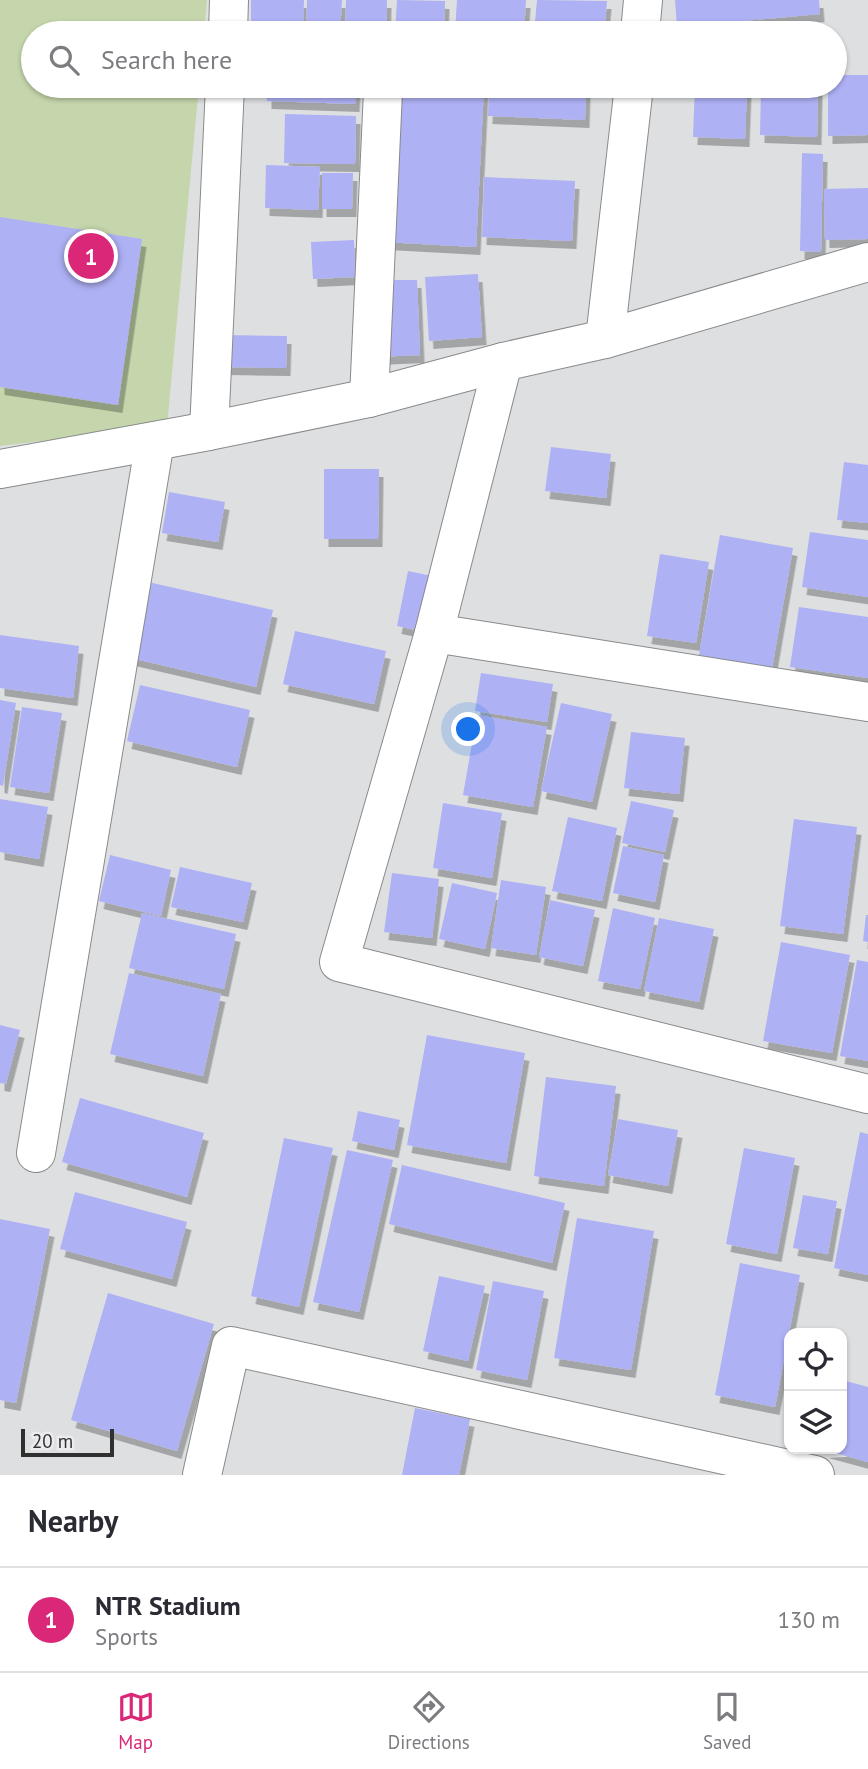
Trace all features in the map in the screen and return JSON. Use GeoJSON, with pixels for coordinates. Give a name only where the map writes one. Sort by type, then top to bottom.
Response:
{"type":"FeatureCollection","features":[{"type":"Feature","properties":{"kind":"street"},"geometry":{"type":"LineString","coordinates":[[228,21],[229,0]]}},
{"type":"Feature","properties":{"kind":"street"},"geometry":{"type":"LineString","coordinates":[[641,21],[643,0]]}},
{"type":"Feature","properties":{"kind":"street"},"geometry":{"type":"LineString","coordinates":[[209,431],[224,98]]}},
{"type":"Feature","properties":{"kind":"street"},"geometry":{"type":"LineString","coordinates":[[369,398],[383,98]]}},
{"type":"Feature","properties":{"kind":"street"},"geometry":{"type":"LineString","coordinates":[[605,339],[633,98]]}},
{"type":"Feature","properties":{"kind":"street"},"geometry":{"type":"LineString","coordinates":[[0,470],[369,398],[503,362],[605,339],[868,261]]}},
{"type":"Feature","properties":{"kind":"street"},"geometry":{"type":"LineString","coordinates":[[503,362],[433,633],[339,962],[868,1094]]}},
{"type":"Feature","properties":{"kind":"street"},"geometry":{"type":"LineString","coordinates":[[36,1153],[155,441]]}},
{"type":"Feature","properties":{"kind":"street"},"geometry":{"type":"LineString","coordinates":[[433,633],[868,702]]}},
{"type":"Feature","properties":{"kind":"street"},"geometry":{"type":"LineString","coordinates":[[202,1475],[231,1346],[816,1475]]}},
{"type":"Feature","properties":{"kind":"green space"},"geometry":{"type":"Polygon","coordinates":[[[0,0],[207,0],[205,21],[21,21],[21,98],[198,98],[167,426],[0,446],[0,0]]]}},
{"type":"Feature","properties":{"kind":"building"},"geometry":{"type":"Polygon","coordinates":[[[251,0],[304,0],[303,21],[251,21],[251,0]]]}},
{"type":"Feature","properties":{"kind":"building"},"geometry":{"type":"Polygon","coordinates":[[[307,0],[342,0],[341,21],[306,21],[307,0]]]}},
{"type":"Feature","properties":{"kind":"building"},"geometry":{"type":"Polygon","coordinates":[[[346,0],[387,0],[386,21],[345,21],[346,0]]]}},
{"type":"Feature","properties":{"kind":"building"},"geometry":{"type":"Polygon","coordinates":[[[397,0],[445,1],[444,21],[396,21],[397,0]]]}},
{"type":"Feature","properties":{"kind":"building"},"geometry":{"type":"Polygon","coordinates":[[[457,0],[526,0],[525,21],[456,21],[457,0]]]}},
{"type":"Feature","properties":{"kind":"building"},"geometry":{"type":"Polygon","coordinates":[[[537,0],[607,1],[605,21],[535,21],[537,0]]]}},
{"type":"Feature","properties":{"kind":"building"},"geometry":{"type":"Polygon","coordinates":[[[675,0],[819,0],[820,14],[743,21],[677,21],[675,0]]]}},
{"type":"Feature","properties":{"kind":"building"},"geometry":{"type":"Polygon","coordinates":[[[847,75],[868,75],[868,135],[828,136],[828,98],[847,98],[847,75]]]}},
{"type":"Feature","properties":{"kind":"building"},"geometry":{"type":"Polygon","coordinates":[[[267,98],[355,98],[355,104],[267,101],[267,98]]]}},
{"type":"Feature","properties":{"kind":"building"},"geometry":{"type":"Polygon","coordinates":[[[391,98],[483,98],[476,247],[384,242],[391,98]]]}},
{"type":"Feature","properties":{"kind":"building"},"geometry":{"type":"Polygon","coordinates":[[[489,98],[586,98],[585,120],[488,116],[489,98]]]}},
{"type":"Feature","properties":{"kind":"building"},"geometry":{"type":"Polygon","coordinates":[[[695,98],[747,98],[745,139],[693,137],[695,98]]]}},
{"type":"Feature","properties":{"kind":"building"},"geometry":{"type":"Polygon","coordinates":[[[761,98],[818,98],[817,137],[760,135],[761,98]]]}},
{"type":"Feature","properties":{"kind":"building"},"geometry":{"type":"Polygon","coordinates":[[[285,114],[356,116],[355,164],[284,163],[285,114]]]}},
{"type":"Feature","properties":{"kind":"building"},"geometry":{"type":"Polygon","coordinates":[[[802,153],[823,154],[821,252],[800,251],[802,153]]]}},
{"type":"Feature","properties":{"kind":"building"},"geometry":{"type":"Polygon","coordinates":[[[266,165],[320,167],[318,210],[265,208],[266,165]]]}},
{"type":"Feature","properties":{"kind":"building"},"geometry":{"type":"Polygon","coordinates":[[[322,173],[353,173],[352,209],[322,209],[322,173]]]}},
{"type":"Feature","properties":{"kind":"building"},"geometry":{"type":"Polygon","coordinates":[[[484,177],[575,181],[572,241],[482,237],[484,177]]]}},
{"type":"Feature","properties":{"kind":"building"},"geometry":{"type":"Polygon","coordinates":[[[868,188],[868,239],[825,240],[824,189],[868,188]]]}},
{"type":"Feature","properties":{"kind":"building"},"geometry":{"type":"Polygon","coordinates":[[[0,217],[142,239],[118,405],[0,387],[0,217]]]}},
{"type":"Feature","properties":{"kind":"building"},"geometry":{"type":"Polygon","coordinates":[[[354,240],[355,277],[313,279],[311,242],[354,240]]]}},
{"type":"Feature","properties":{"kind":"building"},"geometry":{"type":"Polygon","coordinates":[[[478,274],[482,337],[429,341],[425,277],[478,274]]]}},
{"type":"Feature","properties":{"kind":"building"},"geometry":{"type":"Polygon","coordinates":[[[383,280],[417,280],[420,355],[375,357],[383,280]]]}},
{"type":"Feature","properties":{"kind":"building"},"geometry":{"type":"Polygon","coordinates":[[[223,335],[287,336],[286,368],[222,367],[223,335]]]}},
{"type":"Feature","properties":{"kind":"building"},"geometry":{"type":"Polygon","coordinates":[[[551,447],[611,454],[606,498],[545,491],[551,447]]]}},
{"type":"Feature","properties":{"kind":"building"},"geometry":{"type":"Polygon","coordinates":[[[844,462],[868,465],[868,523],[837,520],[844,462]]]}},
{"type":"Feature","properties":{"kind":"building"},"geometry":{"type":"Polygon","coordinates":[[[324,469],[379,469],[378,539],[324,539],[324,469]]]}},
{"type":"Feature","properties":{"kind":"building"},"geometry":{"type":"Polygon","coordinates":[[[169,492],[225,502],[218,542],[162,533],[169,492]]]}},
{"type":"Feature","properties":{"kind":"building"},"geometry":{"type":"Polygon","coordinates":[[[810,532],[868,540],[868,597],[802,587],[810,532]]]}},
{"type":"Feature","properties":{"kind":"building"},"geometry":{"type":"Polygon","coordinates":[[[720,535],[793,548],[772,668],[699,655],[720,535]]]}},
{"type":"Feature","properties":{"kind":"building"},"geometry":{"type":"Polygon","coordinates":[[[660,554],[709,562],[696,643],[647,636],[660,554]]]}},
{"type":"Feature","properties":{"kind":"building"},"geometry":{"type":"Polygon","coordinates":[[[408,571],[437,577],[426,632],[397,626],[408,571]]]}},
{"type":"Feature","properties":{"kind":"building"},"geometry":{"type":"Polygon","coordinates":[[[148,582],[273,610],[256,687],[131,658],[148,582]]]}},
{"type":"Feature","properties":{"kind":"building"},"geometry":{"type":"Polygon","coordinates":[[[799,607],[868,617],[868,678],[790,667],[799,607]]]}},
{"type":"Feature","properties":{"kind":"building"},"geometry":{"type":"Polygon","coordinates":[[[295,631],[386,651],[374,704],[283,684],[295,631]]]}},
{"type":"Feature","properties":{"kind":"building"},"geometry":{"type":"Polygon","coordinates":[[[0,635],[79,646],[73,698],[0,688],[0,635]]]}},
{"type":"Feature","properties":{"kind":"building"},"geometry":{"type":"Polygon","coordinates":[[[481,673],[553,684],[547,722],[475,711],[481,673]]]}},
{"type":"Feature","properties":{"kind":"building"},"geometry":{"type":"Polygon","coordinates":[[[140,685],[250,710],[237,767],[127,741],[140,685]]]}},
{"type":"Feature","properties":{"kind":"building"},"geometry":{"type":"Polygon","coordinates":[[[0,700],[16,703],[3,786],[0,785],[0,700]]]}},
{"type":"Feature","properties":{"kind":"building"},"geometry":{"type":"Polygon","coordinates":[[[561,703],[612,714],[592,802],[541,791],[561,703]]]}},
{"type":"Feature","properties":{"kind":"building"},"geometry":{"type":"Polygon","coordinates":[[[22,707],[62,713],[49,793],[10,787],[22,707]]]}},
{"type":"Feature","properties":{"kind":"building"},"geometry":{"type":"Polygon","coordinates":[[[477,715],[547,727],[533,807],[463,795],[477,715]]]}},
{"type":"Feature","properties":{"kind":"building"},"geometry":{"type":"Polygon","coordinates":[[[631,732],[685,738],[679,794],[624,788],[631,732]]]}},
{"type":"Feature","properties":{"kind":"building"},"geometry":{"type":"Polygon","coordinates":[[[0,799],[48,807],[39,859],[0,852],[0,799]]]}},
{"type":"Feature","properties":{"kind":"building"},"geometry":{"type":"Polygon","coordinates":[[[631,801],[674,810],[665,852],[622,843],[631,801]]]}},
{"type":"Feature","properties":{"kind":"building"},"geometry":{"type":"Polygon","coordinates":[[[443,803],[502,813],[492,878],[433,868],[443,803]]]}},
{"type":"Feature","properties":{"kind":"building"},"geometry":{"type":"Polygon","coordinates":[[[568,817],[617,828],[602,901],[552,891],[568,817]]]}},
{"type":"Feature","properties":{"kind":"building"},"geometry":{"type":"Polygon","coordinates":[[[794,819],[857,827],[843,934],[780,926],[794,819]]]}},
{"type":"Feature","properties":{"kind":"building"},"geometry":{"type":"Polygon","coordinates":[[[623,846],[664,855],[655,902],[613,893],[623,846]]]}},
{"type":"Feature","properties":{"kind":"building"},"geometry":{"type":"Polygon","coordinates":[[[110,855],[171,870],[161,916],[99,901],[110,855]]]}},
{"type":"Feature","properties":{"kind":"building"},"geometry":{"type":"Polygon","coordinates":[[[180,867],[252,883],[243,922],[171,907],[180,867]]]}},
{"type":"Feature","properties":{"kind":"building"},"geometry":{"type":"Polygon","coordinates":[[[392,873],[439,879],[432,938],[384,932],[392,873]]]}},
{"type":"Feature","properties":{"kind":"building"},"geometry":{"type":"Polygon","coordinates":[[[501,880],[546,887],[536,955],[491,948],[501,880]]]}},
{"type":"Feature","properties":{"kind":"building"},"geometry":{"type":"Polygon","coordinates":[[[452,883],[497,893],[485,949],[439,939],[452,883]]]}},
{"type":"Feature","properties":{"kind":"building"},"geometry":{"type":"Polygon","coordinates":[[[550,900],[595,910],[583,966],[539,957],[550,900]]]}},
{"type":"Feature","properties":{"kind":"building"},"geometry":{"type":"Polygon","coordinates":[[[613,908],[655,918],[640,989],[598,981],[613,908]]]}},
{"type":"Feature","properties":{"kind":"building"},"geometry":{"type":"Polygon","coordinates":[[[142,913],[236,934],[224,989],[129,968],[142,913]]]}},
{"type":"Feature","properties":{"kind":"building"},"geometry":{"type":"Polygon","coordinates":[[[868,915],[868,942],[863,941],[868,915]]]}},
{"type":"Feature","properties":{"kind":"building"},"geometry":{"type":"Polygon","coordinates":[[[659,918],[714,929],[699,1002],[644,991],[659,918]]]}},
{"type":"Feature","properties":{"kind":"building"},"geometry":{"type":"Polygon","coordinates":[[[781,942],[850,955],[832,1053],[763,1041],[781,942]]]}},
{"type":"Feature","properties":{"kind":"building"},"geometry":{"type":"Polygon","coordinates":[[[857,960],[868,962],[868,1061],[840,1056],[857,960]]]}},
{"type":"Feature","properties":{"kind":"building"},"geometry":{"type":"Polygon","coordinates":[[[129,973],[221,994],[203,1076],[110,1054],[129,973]]]}},
{"type":"Feature","properties":{"kind":"building"},"geometry":{"type":"Polygon","coordinates":[[[0,1025],[20,1030],[6,1084],[0,1083],[0,1025]]]}},
{"type":"Feature","properties":{"kind":"building"},"geometry":{"type":"Polygon","coordinates":[[[427,1035],[525,1053],[506,1163],[407,1145],[427,1035]]]}},
{"type":"Feature","properties":{"kind":"building"},"geometry":{"type":"Polygon","coordinates":[[[546,1077],[616,1086],[604,1186],[534,1176],[546,1077]]]}},
{"type":"Feature","properties":{"kind":"building"},"geometry":{"type":"Polygon","coordinates":[[[80,1098],[204,1133],[187,1197],[62,1162],[80,1098]]]}},
{"type":"Feature","properties":{"kind":"building"},"geometry":{"type":"Polygon","coordinates":[[[358,1111],[400,1120],[394,1150],[352,1141],[358,1111]]]}},
{"type":"Feature","properties":{"kind":"building"},"geometry":{"type":"Polygon","coordinates":[[[618,1119],[678,1130],[668,1186],[608,1175],[618,1119]]]}},
{"type":"Feature","properties":{"kind":"building"},"geometry":{"type":"Polygon","coordinates":[[[860,1132],[868,1134],[868,1275],[834,1268],[860,1132]]]}},
{"type":"Feature","properties":{"kind":"building"},"geometry":{"type":"Polygon","coordinates":[[[284,1138],[333,1148],[299,1307],[251,1296],[284,1138]]]}},
{"type":"Feature","properties":{"kind":"building"},"geometry":{"type":"Polygon","coordinates":[[[744,1148],[795,1158],[777,1254],[726,1244],[744,1148]]]}},
{"type":"Feature","properties":{"kind":"building"},"geometry":{"type":"Polygon","coordinates":[[[347,1150],[393,1160],[359,1312],[313,1302],[347,1150]]]}},
{"type":"Feature","properties":{"kind":"building"},"geometry":{"type":"Polygon","coordinates":[[[402,1165],[565,1203],[552,1263],[389,1224],[402,1165]]]}},
{"type":"Feature","properties":{"kind":"building"},"geometry":{"type":"Polygon","coordinates":[[[75,1192],[187,1222],[172,1279],[60,1249],[75,1192]]]}},
{"type":"Feature","properties":{"kind":"building"},"geometry":{"type":"Polygon","coordinates":[[[803,1195],[837,1201],[828,1254],[793,1248],[803,1195]]]}},
{"type":"Feature","properties":{"kind":"building"},"geometry":{"type":"Polygon","coordinates":[[[577,1218],[654,1231],[631,1370],[554,1358],[577,1218]]]}},
{"type":"Feature","properties":{"kind":"building"},"geometry":{"type":"Polygon","coordinates":[[[0,1219],[50,1229],[16,1403],[0,1400],[0,1219]]]}},
{"type":"Feature","properties":{"kind":"building"},"geometry":{"type":"Polygon","coordinates":[[[740,1263],[800,1275],[790,1328],[784,1328],[784,1359],[775,1407],[715,1395],[740,1263]]]}},
{"type":"Feature","properties":{"kind":"building"},"geometry":{"type":"Polygon","coordinates":[[[439,1276],[485,1286],[468,1361],[423,1351],[439,1276]]]}},
{"type":"Feature","properties":{"kind":"building"},"geometry":{"type":"Polygon","coordinates":[[[493,1281],[544,1291],[527,1380],[476,1370],[493,1281]]]}},
{"type":"Feature","properties":{"kind":"building"},"geometry":{"type":"Polygon","coordinates":[[[108,1293],[214,1324],[177,1451],[71,1420],[108,1293]]]}},
{"type":"Feature","properties":{"kind":"building"},"geometry":{"type":"Polygon","coordinates":[[[847,1381],[868,1387],[868,1462],[839,1454],[847,1454],[847,1381]]]}},
{"type":"Feature","properties":{"kind":"building"},"geometry":{"type":"Polygon","coordinates":[[[415,1408],[470,1419],[459,1475],[402,1475],[415,1408]]]}},
{"type":"Feature","properties":{"kind":"place","name":"NTR Stadium"},"geometry":{"type":"Point","coordinates":[91,256]}}]}
